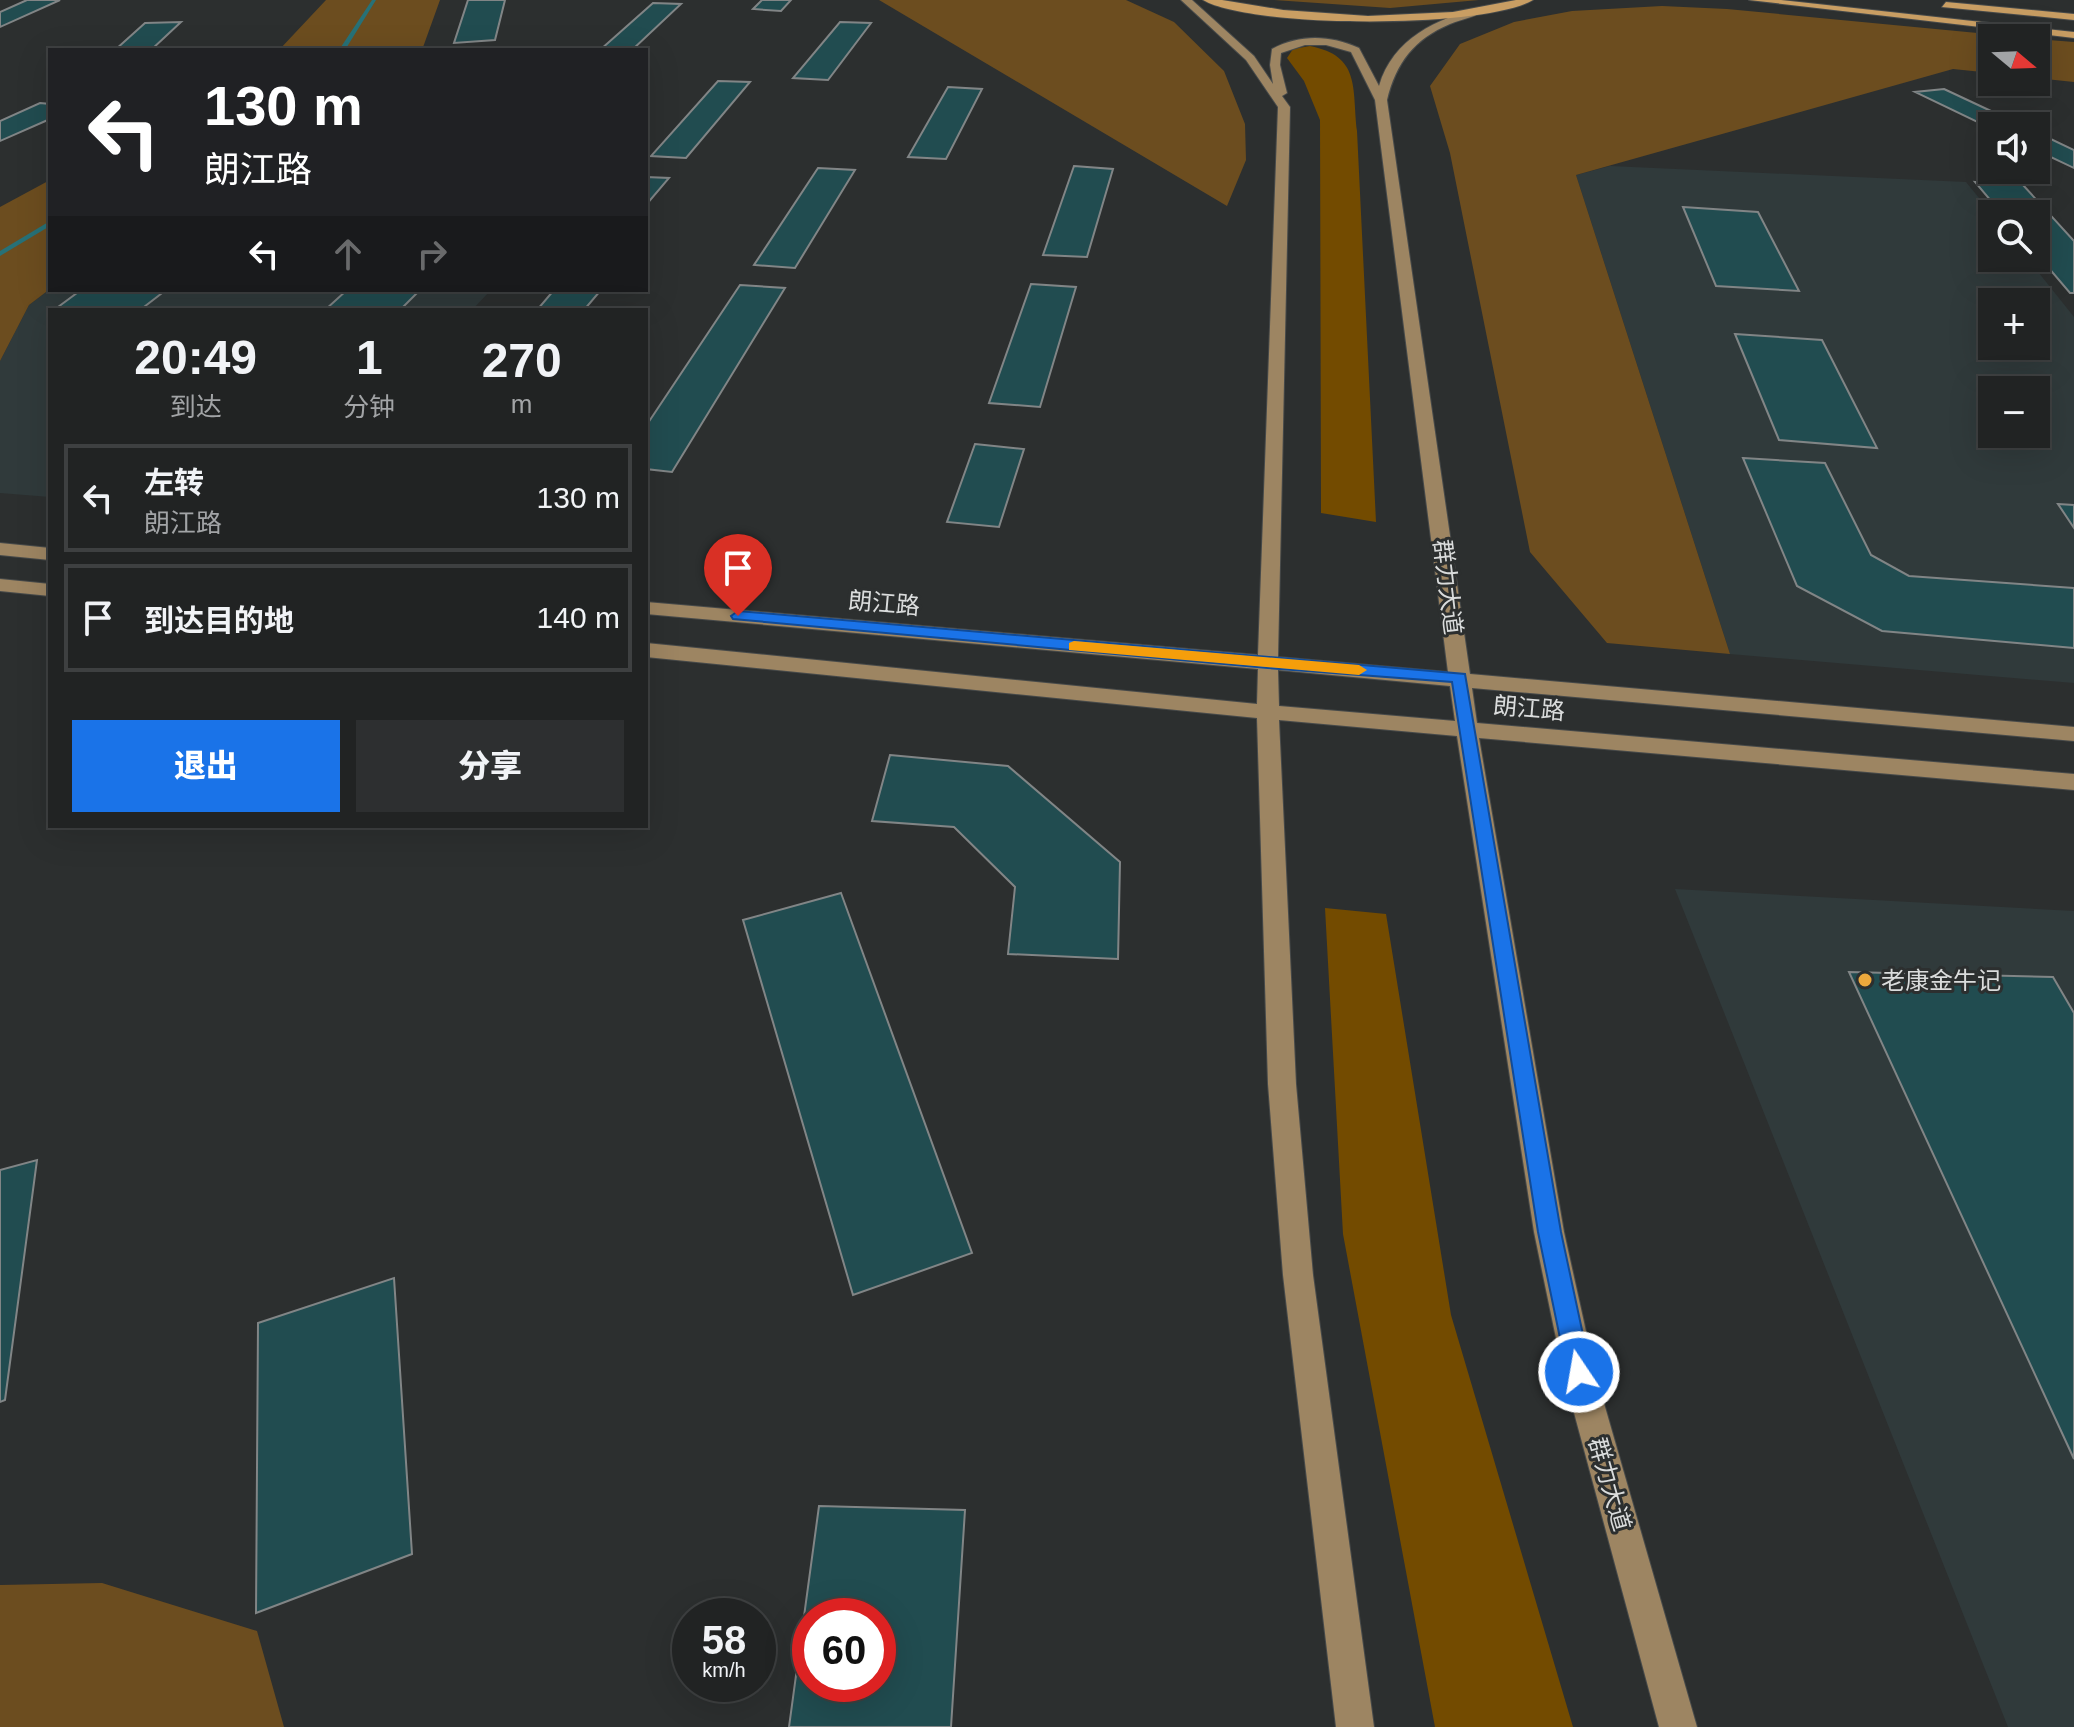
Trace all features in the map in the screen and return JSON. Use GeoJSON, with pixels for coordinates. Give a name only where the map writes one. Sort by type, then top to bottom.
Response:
{"type":"FeatureCollection","features":[{"type":"Feature","properties":{"kind":"highway"},"geometry":{"type":"LineString","coordinates":[[1208,0],[1257,9],[1349,17],[1425,16],[1536,0]]}},
{"type":"Feature","properties":{"kind":"highway"},"geometry":{"type":"LineString","coordinates":[[1757,0],[2074,28]]}},
{"type":"Feature","properties":{"kind":"highway"},"geometry":{"type":"LineString","coordinates":[[1757,0],[2074,35]]}},
{"type":"Feature","properties":{"kind":"highway"},"geometry":{"type":"LineString","coordinates":[[2013,0],[2074,6]]}},
{"type":"Feature","properties":{"kind":"highway"},"geometry":{"type":"LineString","coordinates":[[1934,4],[2074,17]]}},
{"type":"Feature","properties":{"kind":"main road"},"geometry":{"type":"LineString","coordinates":[[1186,0],[1250,58],[1284,107]]}},
{"type":"Feature","properties":{"kind":"main road","name":"群力大道"},"geometry":{"type":"LineString","coordinates":[[1481,10],[1418,34],[1389,70],[1381,100],[1459,677],[1549,1232],[1579,1372],[1678,1727]]}},
{"type":"Feature","properties":{"kind":"main road"},"geometry":{"type":"LineString","coordinates":[[1355,1727],[1298,1275],[1282,1084],[1269,801],[1268,663],[1284,107],[1275,65],[1276,51],[1288,45],[1308,42],[1333,43],[1355,50],[1381,100]]}},
{"type":"Feature","properties":{"kind":"main road"},"geometry":{"type":"LineString","coordinates":[[0,549],[48,554]]}},
{"type":"Feature","properties":{"kind":"main road"},"geometry":{"type":"LineString","coordinates":[[0,585],[48,590]]}},
{"type":"Feature","properties":{"kind":"main road","name":"朗江路"},"geometry":{"type":"LineString","coordinates":[[648,608],[1459,677],[2074,734]]}},
{"type":"Feature","properties":{"kind":"main road","name":"朗江路"},"geometry":{"type":"LineString","coordinates":[[648,650],[1269,712],[2074,782]]}},
{"type":"Feature","properties":{"kind":"shaded area"},"geometry":{"type":"Polygon","coordinates":[[[326,0],[440,0],[423,48],[281,48],[326,0]]]}},
{"type":"Feature","properties":{"kind":"shaded area"},"geometry":{"type":"Polygon","coordinates":[[[879,0],[1126,0],[1174,22],[1224,71],[1245,124],[1246,160],[1227,206],[879,0]]]}},
{"type":"Feature","properties":{"kind":"shaded area"},"geometry":{"type":"Polygon","coordinates":[[[1274,0],[1479,0],[1390,8],[1274,0]]]}},
{"type":"Feature","properties":{"kind":"shaded area"},"geometry":{"type":"Polygon","coordinates":[[[1662,6],[1727,9],[1978,33],[1978,72],[1953,69],[1576,175],[1730,654],[1607,643],[1530,552],[1450,153],[1430,86],[1460,44],[1514,22],[1572,11],[1662,6]]]}},
{"type":"Feature","properties":{"kind":"shaded area"},"geometry":{"type":"Polygon","coordinates":[[[2050,40],[2074,42],[2074,82],[2050,79],[2050,40]]]}},
{"type":"Feature","properties":{"kind":"shaded area"},"geometry":{"type":"Polygon","coordinates":[[[1310,46],[1338,57],[1351,76],[1353,88],[1376,522],[1321,513],[1320,120],[1304,81],[1287,58],[1293,49],[1310,46]]]}},
{"type":"Feature","properties":{"kind":"shaded area"},"geometry":{"type":"Polygon","coordinates":[[[1610,166],[1966,182],[1981,200],[1978,200],[1978,272],[2038,272],[2074,317],[2074,683],[1730,654],[1576,175],[1610,166]]]}},
{"type":"Feature","properties":{"kind":"shaded area"},"geometry":{"type":"Polygon","coordinates":[[[48,181],[48,291],[29,305],[0,361],[0,207],[48,181]]]}},
{"type":"Feature","properties":{"kind":"shaded area"},"geometry":{"type":"Polygon","coordinates":[[[48,291],[489,292],[474,308],[48,308],[48,497],[0,493],[0,361],[29,305],[48,291]]]}},
{"type":"Feature","properties":{"kind":"shaded area"},"geometry":{"type":"Polygon","coordinates":[[[1675,889],[2074,911],[2074,1727],[2008,1727],[1675,889]]]}},
{"type":"Feature","properties":{"kind":"shaded area"},"geometry":{"type":"Polygon","coordinates":[[[1325,908],[1386,914],[1451,1315],[1573,1727],[1435,1727],[1343,1234],[1325,908]]]}},
{"type":"Feature","properties":{"kind":"shaded area"},"geometry":{"type":"Polygon","coordinates":[[[102,1583],[257,1631],[284,1727],[0,1727],[0,1585],[102,1583]]]}},
{"type":"Feature","properties":{"kind":"building"},"geometry":{"type":"Polygon","coordinates":[[[27,0],[60,0],[0,27],[0,12],[27,0]]]}},
{"type":"Feature","properties":{"kind":"building"},"geometry":{"type":"Polygon","coordinates":[[[468,0],[505,0],[495,40],[454,43],[468,0]]]}},
{"type":"Feature","properties":{"kind":"building"},"geometry":{"type":"Polygon","coordinates":[[[762,0],[791,0],[781,11],[753,9],[762,0]]]}},
{"type":"Feature","properties":{"kind":"building"},"geometry":{"type":"Polygon","coordinates":[[[653,3],[681,4],[634,48],[602,48],[653,3]]]}},
{"type":"Feature","properties":{"kind":"building"},"geometry":{"type":"Polygon","coordinates":[[[181,22],[153,48],[117,48],[145,23],[181,22]]]}},
{"type":"Feature","properties":{"kind":"building"},"geometry":{"type":"Polygon","coordinates":[[[840,22],[871,23],[828,80],[793,78],[840,22]]]}},
{"type":"Feature","properties":{"kind":"building"},"geometry":{"type":"Polygon","coordinates":[[[718,81],[750,82],[686,158],[651,156],[718,81]]]}},
{"type":"Feature","properties":{"kind":"building"},"geometry":{"type":"Polygon","coordinates":[[[948,87],[982,89],[946,159],[908,157],[948,87]]]}},
{"type":"Feature","properties":{"kind":"building"},"geometry":{"type":"Polygon","coordinates":[[[1944,89],[1993,112],[1978,112],[1978,122],[1915,92],[1944,89]]]}},
{"type":"Feature","properties":{"kind":"building"},"geometry":{"type":"Polygon","coordinates":[[[40,103],[48,104],[48,120],[0,141],[0,121],[40,103]]]}},
{"type":"Feature","properties":{"kind":"building"},"geometry":{"type":"Polygon","coordinates":[[[2050,139],[2074,150],[2074,168],[2050,157],[2050,139]]]}},
{"type":"Feature","properties":{"kind":"building"},"geometry":{"type":"Polygon","coordinates":[[[1074,166],[1113,169],[1087,257],[1043,255],[1074,166]]]}},
{"type":"Feature","properties":{"kind":"building"},"geometry":{"type":"Polygon","coordinates":[[[818,168],[855,170],[795,268],[754,265],[818,168]]]}},
{"type":"Feature","properties":{"kind":"building"},"geometry":{"type":"Polygon","coordinates":[[[648,177],[669,178],[648,203],[648,177]]]}},
{"type":"Feature","properties":{"kind":"building"},"geometry":{"type":"Polygon","coordinates":[[[1975,182],[2023,185],[2037,200],[1990,200],[1975,182]]]}},
{"type":"Feature","properties":{"kind":"building"},"geometry":{"type":"Polygon","coordinates":[[[1683,207],[1758,212],[1799,291],[1716,286],[1683,207]]]}},
{"type":"Feature","properties":{"kind":"building"},"geometry":{"type":"Polygon","coordinates":[[[2050,215],[2074,241],[2074,293],[2070,293],[2050,269],[2050,215]]]}},
{"type":"Feature","properties":{"kind":"building"},"geometry":{"type":"Polygon","coordinates":[[[1031,284],[1076,287],[1040,407],[989,403],[1031,284]]]}},
{"type":"Feature","properties":{"kind":"building"},"geometry":{"type":"Polygon","coordinates":[[[740,285],[785,288],[672,472],[648,469],[648,423],[740,285]]]}},
{"type":"Feature","properties":{"kind":"building"},"geometry":{"type":"Polygon","coordinates":[[[78,292],[163,292],[143,308],[57,308],[78,292]]]}},
{"type":"Feature","properties":{"kind":"building"},"geometry":{"type":"Polygon","coordinates":[[[345,292],[418,292],[402,308],[327,308],[345,292]]]}},
{"type":"Feature","properties":{"kind":"building"},"geometry":{"type":"Polygon","coordinates":[[[552,292],[599,292],[586,308],[539,308],[552,292]]]}},
{"type":"Feature","properties":{"kind":"building"},"geometry":{"type":"Polygon","coordinates":[[[1735,334],[1822,340],[1877,448],[1779,440],[1735,334]]]}},
{"type":"Feature","properties":{"kind":"building"},"geometry":{"type":"Polygon","coordinates":[[[975,444],[1024,449],[999,527],[947,522],[975,444]]]}},
{"type":"Feature","properties":{"kind":"building"},"geometry":{"type":"Polygon","coordinates":[[[1743,458],[1825,463],[1871,555],[1909,576],[2074,588],[2074,648],[1882,631],[1797,586],[1743,458]]]}},
{"type":"Feature","properties":{"kind":"building"},"geometry":{"type":"Polygon","coordinates":[[[2058,504],[2074,505],[2074,528],[2058,504]]]}},
{"type":"Feature","properties":{"kind":"building"},"geometry":{"type":"Polygon","coordinates":[[[890,755],[1008,766],[1120,862],[1118,959],[1008,954],[1015,887],[954,827],[872,821],[890,755]]]}},
{"type":"Feature","properties":{"kind":"building"},"geometry":{"type":"Polygon","coordinates":[[[841,893],[972,1253],[853,1295],[743,920],[841,893]]]}},
{"type":"Feature","properties":{"kind":"building"},"geometry":{"type":"Polygon","coordinates":[[[1849,972],[2053,977],[2074,1013],[2074,1459],[1849,972]]]}},
{"type":"Feature","properties":{"kind":"building"},"geometry":{"type":"Polygon","coordinates":[[[37,1160],[5,1400],[0,1402],[0,1170],[37,1160]]]}},
{"type":"Feature","properties":{"kind":"building"},"geometry":{"type":"Polygon","coordinates":[[[394,1278],[412,1554],[256,1613],[258,1323],[394,1278]]]}},
{"type":"Feature","properties":{"kind":"building"},"geometry":{"type":"Polygon","coordinates":[[[819,1506],[965,1510],[951,1727],[789,1727],[792,1702],[896,1702],[896,1598],[807,1598],[819,1506]]]}},
{"type":"Feature","properties":{"kind":"waterway"},"geometry":{"type":"LineString","coordinates":[[343,48],[374,0]]}},
{"type":"Feature","properties":{"kind":"waterway"},"geometry":{"type":"LineString","coordinates":[[0,254],[48,224]]}},
{"type":"Feature","properties":{"kind":"slow traffic"},"geometry":{"type":"LineString","coordinates":[[1074,646],[1359,670]]}},
{"type":"Feature","properties":{"kind":"place","name":"老康金牛记"},"geometry":{"type":"Point","coordinates":[1865,980]}},
{"type":"Feature","properties":{"kind":"route"},"geometry":{"type":"LineString","coordinates":[[738,616],[1459,677],[1549,1232],[1579,1372]]}}]}
